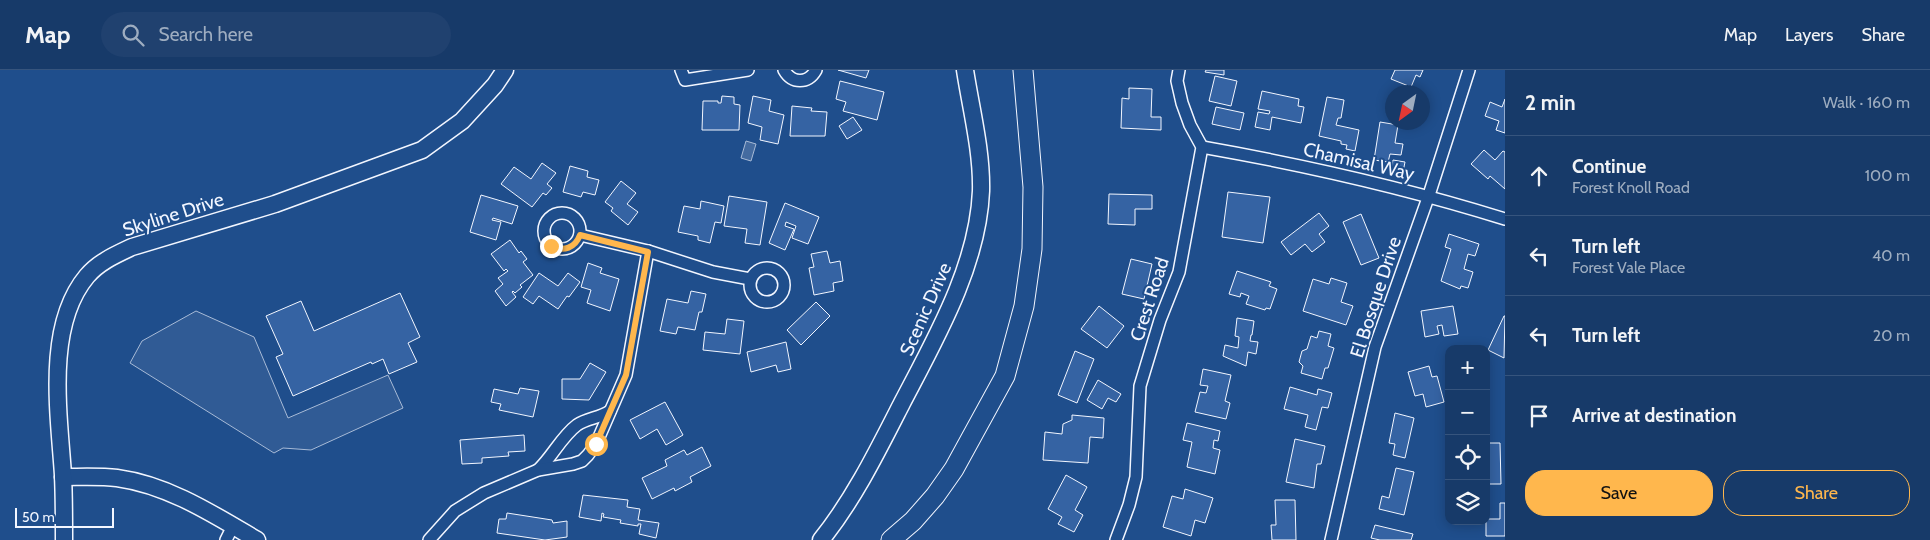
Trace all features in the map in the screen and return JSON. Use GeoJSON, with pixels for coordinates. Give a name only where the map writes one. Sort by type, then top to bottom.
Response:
{"type":"FeatureCollection","features":[{"type":"Feature","properties":{"kind":"main road"},"geometry":{"type":"LineString","coordinates":[[891,540],[913,521],[936,496],[954,469],[1005,376],[1024,306],[1032,249],[1033,180],[1023,70]]}},
{"type":"Feature","properties":{"kind":"street","name":"Skyline Drive"},"geometry":{"type":"LineString","coordinates":[[64,540],[58,351],[61,333],[71,301],[88,275],[113,256],[132,247],[275,204],[422,150],[462,121],[495,85],[505,70]]}},
{"type":"Feature","properties":{"kind":"street"},"geometry":{"type":"LineString","coordinates":[[683,75],[748,70]]}},
{"type":"Feature","properties":{"kind":"street"},"geometry":{"type":"LineString","coordinates":[[784,70],[789,77],[799,81],[810,78],[816,70]]}},
{"type":"Feature","properties":{"kind":"street","name":"Scenic Drive"},"geometry":{"type":"LineString","coordinates":[[821,540],[848,502],[880,446],[951,304],[973,246],[981,191],[979,159],[965,70]]}},
{"type":"Feature","properties":{"kind":"street"},"geometry":{"type":"LineString","coordinates":[[1179,70],[1177,81],[1182,103],[1190,125],[1202,147]]}},
{"type":"Feature","properties":{"kind":"street","name":"El Bosque Drive"},"geometry":{"type":"LineString","coordinates":[[1331,540],[1375,346],[1429,195],[1469,70]]}},
{"type":"Feature","properties":{"kind":"street","name":"Chamisal Way"},"geometry":{"type":"LineString","coordinates":[[1202,147],[1266,158],[1429,195],[1505,219]]}},
{"type":"Feature","properties":{"kind":"street","name":"Crest Road"},"geometry":{"type":"LineString","coordinates":[[1116,540],[1129,506],[1136,477],[1140,386],[1160,320],[1179,272],[1202,147]]}},
{"type":"Feature","properties":{"kind":"street"},"geometry":{"type":"LineString","coordinates":[[580,235],[648,252],[705,270],[750,279]]}},
{"type":"Feature","properties":{"kind":"street"},"geometry":{"type":"LineString","coordinates":[[429,540],[441,525],[467,502],[484,493],[538,470],[558,468],[582,461],[588,456],[596,444],[626,375],[648,252]]}},
{"type":"Feature","properties":{"kind":"street"},"geometry":{"type":"LineString","coordinates":[[538,470],[553,455],[564,437],[579,424],[603,416],[610,411]]}},
{"type":"Feature","properties":{"kind":"street"},"geometry":{"type":"LineString","coordinates":[[63,478],[115,478],[140,482],[181,497],[229,533],[257,540]]}},
{"type":"Feature","properties":{"kind":"shaded area"},"geometry":{"type":"Polygon","coordinates":[[[746,141],[756,144],[751,161],[741,158],[746,141]]]}},
{"type":"Feature","properties":{"kind":"shaded area"},"geometry":{"type":"Polygon","coordinates":[[[196,311],[254,337],[288,418],[388,375],[403,408],[311,450],[283,448],[274,453],[130,363],[142,341],[196,311]]]}},
{"type":"Feature","properties":{"kind":"building"},"geometry":{"type":"Polygon","coordinates":[[[838,70],[869,70],[866,78],[838,70]]]}},
{"type":"Feature","properties":{"kind":"building"},"geometry":{"type":"Polygon","coordinates":[[[1206,70],[1224,70],[1224,75],[1205,72],[1206,70]]]}},
{"type":"Feature","properties":{"kind":"building"},"geometry":{"type":"Polygon","coordinates":[[[1395,70],[1423,70],[1420,77],[1416,75],[1412,85],[1406,85],[1391,79],[1395,70]]]}},
{"type":"Feature","properties":{"kind":"building"},"geometry":{"type":"Polygon","coordinates":[[[1215,76],[1237,81],[1231,106],[1209,101],[1215,76]]]}},
{"type":"Feature","properties":{"kind":"building"},"geometry":{"type":"Polygon","coordinates":[[[840,81],[884,92],[877,120],[843,111],[846,102],[836,99],[840,81]]]}},
{"type":"Feature","properties":{"kind":"building"},"geometry":{"type":"Polygon","coordinates":[[[1129,88],[1152,89],[1151,117],[1161,117],[1161,130],[1121,128],[1122,98],[1129,99],[1129,88]]]}},
{"type":"Feature","properties":{"kind":"building"},"geometry":{"type":"Polygon","coordinates":[[[1262,91],[1299,99],[1298,106],[1304,107],[1301,123],[1272,117],[1270,130],[1255,127],[1258,112],[1269,114],[1270,111],[1258,109],[1262,91]]]}},
{"type":"Feature","properties":{"kind":"building"},"geometry":{"type":"Polygon","coordinates":[[[722,96],[734,97],[734,104],[740,105],[739,130],[702,130],[703,101],[718,101],[718,103],[721,103],[722,96]]]}},
{"type":"Feature","properties":{"kind":"building"},"geometry":{"type":"Polygon","coordinates":[[[753,96],[771,100],[769,111],[784,115],[778,144],[760,140],[762,127],[748,123],[753,96]]]}},
{"type":"Feature","properties":{"kind":"building"},"geometry":{"type":"Polygon","coordinates":[[[1327,97],[1344,100],[1341,118],[1338,118],[1336,125],[1359,130],[1355,151],[1346,149],[1347,145],[1341,144],[1341,141],[1319,136],[1327,97]]]}},
{"type":"Feature","properties":{"kind":"building"},"geometry":{"type":"Polygon","coordinates":[[[1505,99],[1505,133],[1496,130],[1499,121],[1485,116],[1490,102],[1502,107],[1505,99]]]}},
{"type":"Feature","properties":{"kind":"building"},"geometry":{"type":"Polygon","coordinates":[[[792,106],[812,108],[811,111],[827,112],[825,136],[790,136],[792,106]]]}},
{"type":"Feature","properties":{"kind":"building"},"geometry":{"type":"Polygon","coordinates":[[[1216,107],[1244,113],[1240,130],[1212,124],[1216,107]]]}},
{"type":"Feature","properties":{"kind":"building"},"geometry":{"type":"Polygon","coordinates":[[[853,117],[862,130],[847,139],[839,126],[853,117]]]}},
{"type":"Feature","properties":{"kind":"building"},"geometry":{"type":"Polygon","coordinates":[[[1380,122],[1385,123],[1385,130],[1397,130],[1395,143],[1403,144],[1401,155],[1390,154],[1388,162],[1374,160],[1380,122]]]}},
{"type":"Feature","properties":{"kind":"building"},"geometry":{"type":"Polygon","coordinates":[[[1484,150],[1495,160],[1503,151],[1505,152],[1505,189],[1490,176],[1488,179],[1471,164],[1484,150]]]}},
{"type":"Feature","properties":{"kind":"building"},"geometry":{"type":"Polygon","coordinates":[[[1393,160],[1405,162],[1403,172],[1391,170],[1393,160]]]}},
{"type":"Feature","properties":{"kind":"building"},"geometry":{"type":"Polygon","coordinates":[[[542,163],[556,173],[547,184],[552,188],[546,195],[543,193],[532,207],[501,184],[514,167],[531,179],[542,163]]]}},
{"type":"Feature","properties":{"kind":"building"},"geometry":{"type":"Polygon","coordinates":[[[570,166],[588,171],[587,177],[599,180],[595,195],[583,192],[581,197],[563,192],[570,166]]]}},
{"type":"Feature","properties":{"kind":"building"},"geometry":{"type":"Polygon","coordinates":[[[621,181],[636,193],[627,204],[638,212],[628,225],[611,211],[613,208],[605,202],[621,181]]]}},
{"type":"Feature","properties":{"kind":"building"},"geometry":{"type":"Polygon","coordinates":[[[1228,192],[1270,197],[1263,243],[1222,237],[1228,192]]]}},
{"type":"Feature","properties":{"kind":"building"},"geometry":{"type":"Polygon","coordinates":[[[1109,194],[1152,195],[1152,209],[1135,209],[1135,225],[1108,224],[1109,194]]]}},
{"type":"Feature","properties":{"kind":"building"},"geometry":{"type":"Polygon","coordinates":[[[481,195],[518,206],[512,224],[493,218],[492,220],[501,222],[496,240],[470,232],[481,195]]]}},
{"type":"Feature","properties":{"kind":"building"},"geometry":{"type":"Polygon","coordinates":[[[729,196],[767,202],[760,245],[745,243],[747,229],[724,226],[729,196]]]}},
{"type":"Feature","properties":{"kind":"building"},"geometry":{"type":"Polygon","coordinates":[[[701,201],[724,206],[721,223],[715,222],[710,243],[698,240],[698,236],[678,232],[684,206],[700,209],[701,201]]]}},
{"type":"Feature","properties":{"kind":"building"},"geometry":{"type":"Polygon","coordinates":[[[785,203],[819,217],[808,244],[792,238],[796,226],[786,222],[785,226],[794,229],[785,250],[769,243],[785,203]]]}},
{"type":"Feature","properties":{"kind":"building"},"geometry":{"type":"Polygon","coordinates":[[[1319,213],[1329,226],[1319,234],[1325,242],[1312,252],[1305,244],[1291,255],[1281,242],[1319,213]]]}},
{"type":"Feature","properties":{"kind":"building"},"geometry":{"type":"Polygon","coordinates":[[[1361,214],[1379,258],[1361,265],[1343,222],[1361,214]]]}},
{"type":"Feature","properties":{"kind":"building"},"geometry":{"type":"Polygon","coordinates":[[[1449,234],[1479,244],[1475,256],[1468,254],[1464,269],[1473,272],[1468,288],[1461,286],[1460,289],[1441,281],[1451,249],[1445,247],[1449,234]]]}},
{"type":"Feature","properties":{"kind":"building"},"geometry":{"type":"Polygon","coordinates":[[[510,240],[519,253],[521,251],[527,259],[523,262],[533,275],[520,285],[522,287],[515,293],[512,292],[516,297],[506,306],[495,291],[503,284],[498,278],[508,271],[506,269],[504,271],[491,254],[510,240]]]}},
{"type":"Feature","properties":{"kind":"building"},"geometry":{"type":"Polygon","coordinates":[[[827,251],[830,263],[840,261],[843,281],[833,283],[834,291],[814,295],[809,268],[814,267],[811,254],[827,251]]]}},
{"type":"Feature","properties":{"kind":"building"},"geometry":{"type":"Polygon","coordinates":[[[1131,259],[1152,264],[1144,299],[1122,294],[1131,259]]]}},
{"type":"Feature","properties":{"kind":"building"},"geometry":{"type":"Polygon","coordinates":[[[588,263],[602,268],[600,273],[619,279],[610,311],[587,303],[591,290],[581,287],[588,263]]]}},
{"type":"Feature","properties":{"kind":"building"},"geometry":{"type":"Polygon","coordinates":[[[1237,271],[1271,282],[1269,286],[1277,289],[1270,309],[1266,308],[1265,310],[1246,304],[1249,296],[1241,293],[1240,297],[1229,294],[1237,271]]]}},
{"type":"Feature","properties":{"kind":"building"},"geometry":{"type":"Polygon","coordinates":[[[539,273],[558,286],[568,273],[580,282],[558,309],[539,296],[533,304],[523,297],[539,273]]]}},
{"type":"Feature","properties":{"kind":"building"},"geometry":{"type":"Polygon","coordinates":[[[1331,278],[1347,283],[1341,302],[1353,306],[1346,325],[1303,311],[1313,279],[1329,284],[1331,278]]]}},
{"type":"Feature","properties":{"kind":"building"},"geometry":{"type":"Polygon","coordinates":[[[691,291],[706,294],[695,330],[678,327],[676,334],[660,331],[667,299],[688,303],[691,291]]]}},
{"type":"Feature","properties":{"kind":"building"},"geometry":{"type":"Polygon","coordinates":[[[400,293],[420,337],[408,343],[417,362],[389,374],[383,359],[372,364],[371,362],[293,396],[276,357],[283,354],[266,316],[301,301],[314,331],[400,293]]]}},
{"type":"Feature","properties":{"kind":"building"},"geometry":{"type":"Polygon","coordinates":[[[816,302],[830,316],[801,345],[787,330],[816,302]]]}},
{"type":"Feature","properties":{"kind":"building"},"geometry":{"type":"Polygon","coordinates":[[[1099,306],[1124,326],[1107,348],[1081,329],[1099,306]]]}},
{"type":"Feature","properties":{"kind":"building"},"geometry":{"type":"Polygon","coordinates":[[[1453,306],[1458,334],[1444,336],[1442,325],[1437,326],[1439,334],[1425,337],[1421,311],[1453,306]]]}},
{"type":"Feature","properties":{"kind":"building"},"geometry":{"type":"Polygon","coordinates":[[[1505,316],[1504,358],[1490,351],[1490,346],[1505,316]]]}},
{"type":"Feature","properties":{"kind":"building"},"geometry":{"type":"Polygon","coordinates":[[[1237,318],[1254,321],[1250,341],[1258,342],[1256,354],[1248,352],[1246,366],[1223,356],[1225,345],[1238,348],[1239,337],[1235,336],[1237,318]]]}},
{"type":"Feature","properties":{"kind":"building"},"geometry":{"type":"Polygon","coordinates":[[[727,319],[744,321],[740,354],[703,350],[705,332],[725,334],[727,319]]]}},
{"type":"Feature","properties":{"kind":"building"},"geometry":{"type":"Polygon","coordinates":[[[1319,331],[1331,334],[1328,346],[1334,348],[1328,368],[1325,368],[1322,379],[1301,373],[1303,366],[1299,362],[1302,351],[1307,349],[1311,336],[1317,338],[1319,331]]]}},
{"type":"Feature","properties":{"kind":"building"},"geometry":{"type":"Polygon","coordinates":[[[786,342],[791,369],[778,372],[776,365],[751,372],[747,352],[786,342]]]}},
{"type":"Feature","properties":{"kind":"building"},"geometry":{"type":"Polygon","coordinates":[[[1075,351],[1094,359],[1077,403],[1058,395],[1075,351]]]}},
{"type":"Feature","properties":{"kind":"building"},"geometry":{"type":"Polygon","coordinates":[[[590,363],[606,372],[589,400],[562,399],[562,379],[580,379],[590,363]]]}},
{"type":"Feature","properties":{"kind":"building"},"geometry":{"type":"Polygon","coordinates":[[[1429,366],[1432,377],[1437,376],[1444,402],[1426,407],[1423,394],[1415,396],[1408,372],[1429,366]]]}},
{"type":"Feature","properties":{"kind":"building"},"geometry":{"type":"Polygon","coordinates":[[[1203,369],[1231,375],[1225,401],[1230,403],[1226,419],[1195,412],[1200,392],[1206,393],[1208,386],[1200,385],[1203,369]]]}},
{"type":"Feature","properties":{"kind":"building"},"geometry":{"type":"Polygon","coordinates":[[[1098,380],[1121,394],[1116,402],[1108,398],[1102,409],[1087,400],[1098,380]]]}},
{"type":"Feature","properties":{"kind":"building"},"geometry":{"type":"Polygon","coordinates":[[[1290,387],[1317,395],[1318,389],[1332,393],[1328,408],[1322,407],[1316,430],[1305,427],[1308,415],[1284,409],[1290,387]]]}},
{"type":"Feature","properties":{"kind":"building"},"geometry":{"type":"Polygon","coordinates":[[[520,388],[539,391],[533,417],[499,410],[501,404],[491,402],[494,389],[518,394],[520,388]]]}},
{"type":"Feature","properties":{"kind":"building"},"geometry":{"type":"Polygon","coordinates":[[[665,402],[683,435],[666,445],[657,429],[640,439],[630,420],[665,402]]]}},
{"type":"Feature","properties":{"kind":"building"},"geometry":{"type":"Polygon","coordinates":[[[1395,413],[1414,418],[1405,458],[1393,455],[1395,444],[1389,443],[1395,413]]]}},
{"type":"Feature","properties":{"kind":"building"},"geometry":{"type":"Polygon","coordinates":[[[1072,415],[1104,418],[1103,438],[1090,437],[1088,463],[1043,460],[1045,432],[1062,434],[1063,424],[1072,420],[1072,415]]]}},
{"type":"Feature","properties":{"kind":"building"},"geometry":{"type":"Polygon","coordinates":[[[1187,423],[1220,431],[1218,441],[1214,440],[1213,448],[1220,450],[1215,474],[1187,467],[1192,442],[1183,440],[1187,423]]]}},
{"type":"Feature","properties":{"kind":"building"},"geometry":{"type":"Polygon","coordinates":[[[524,435],[525,451],[508,452],[509,456],[482,458],[482,463],[462,464],[460,440],[524,435]]]}},
{"type":"Feature","properties":{"kind":"building"},"geometry":{"type":"Polygon","coordinates":[[[1295,439],[1325,446],[1321,464],[1317,464],[1314,488],[1286,482],[1295,439]]]}},
{"type":"Feature","properties":{"kind":"building"},"geometry":{"type":"Polygon","coordinates":[[[1490,443],[1500,443],[1501,484],[1490,484],[1490,443]]]}},
{"type":"Feature","properties":{"kind":"building"},"geometry":{"type":"Polygon","coordinates":[[[702,447],[711,466],[690,477],[692,482],[675,491],[674,488],[652,499],[642,478],[667,466],[665,460],[684,450],[687,455],[702,447]]]}},
{"type":"Feature","properties":{"kind":"building"},"geometry":{"type":"Polygon","coordinates":[[[1396,468],[1414,472],[1404,515],[1379,509],[1382,496],[1389,498],[1396,468]]]}},
{"type":"Feature","properties":{"kind":"building"},"geometry":{"type":"Polygon","coordinates":[[[1066,475],[1087,487],[1075,510],[1083,515],[1074,532],[1058,524],[1062,517],[1048,509],[1066,475]]]}},
{"type":"Feature","properties":{"kind":"building"},"geometry":{"type":"Polygon","coordinates":[[[1185,489],[1213,498],[1205,523],[1195,520],[1191,536],[1163,527],[1172,496],[1183,499],[1185,489]]]}},
{"type":"Feature","properties":{"kind":"building"},"geometry":{"type":"Polygon","coordinates":[[[583,495],[628,500],[627,507],[640,509],[638,520],[659,523],[656,538],[639,534],[641,524],[638,524],[638,526],[620,523],[621,520],[603,517],[604,514],[602,513],[601,521],[579,517],[583,495]]]}},
{"type":"Feature","properties":{"kind":"building"},"geometry":{"type":"Polygon","coordinates":[[[1275,500],[1295,500],[1296,540],[1272,540],[1271,525],[1276,525],[1275,500]]]}},
{"type":"Feature","properties":{"kind":"building"},"geometry":{"type":"Polygon","coordinates":[[[1500,503],[1505,503],[1505,536],[1486,536],[1486,525],[1490,525],[1490,519],[1500,519],[1500,503]]]}},
{"type":"Feature","properties":{"kind":"building"},"geometry":{"type":"Polygon","coordinates":[[[507,513],[552,520],[553,523],[567,521],[567,537],[545,540],[497,533],[499,519],[506,519],[507,513]]]}},
{"type":"Feature","properties":{"kind":"building"},"geometry":{"type":"Polygon","coordinates":[[[1375,525],[1413,534],[1411,540],[1380,540],[1371,538],[1375,525]]]}},
{"type":"Feature","properties":{"kind":"route"},"geometry":{"type":"LineString","coordinates":[[551,246],[563,249],[568,248],[574,245],[580,235],[648,252],[626,375],[596,444]]}}]}
